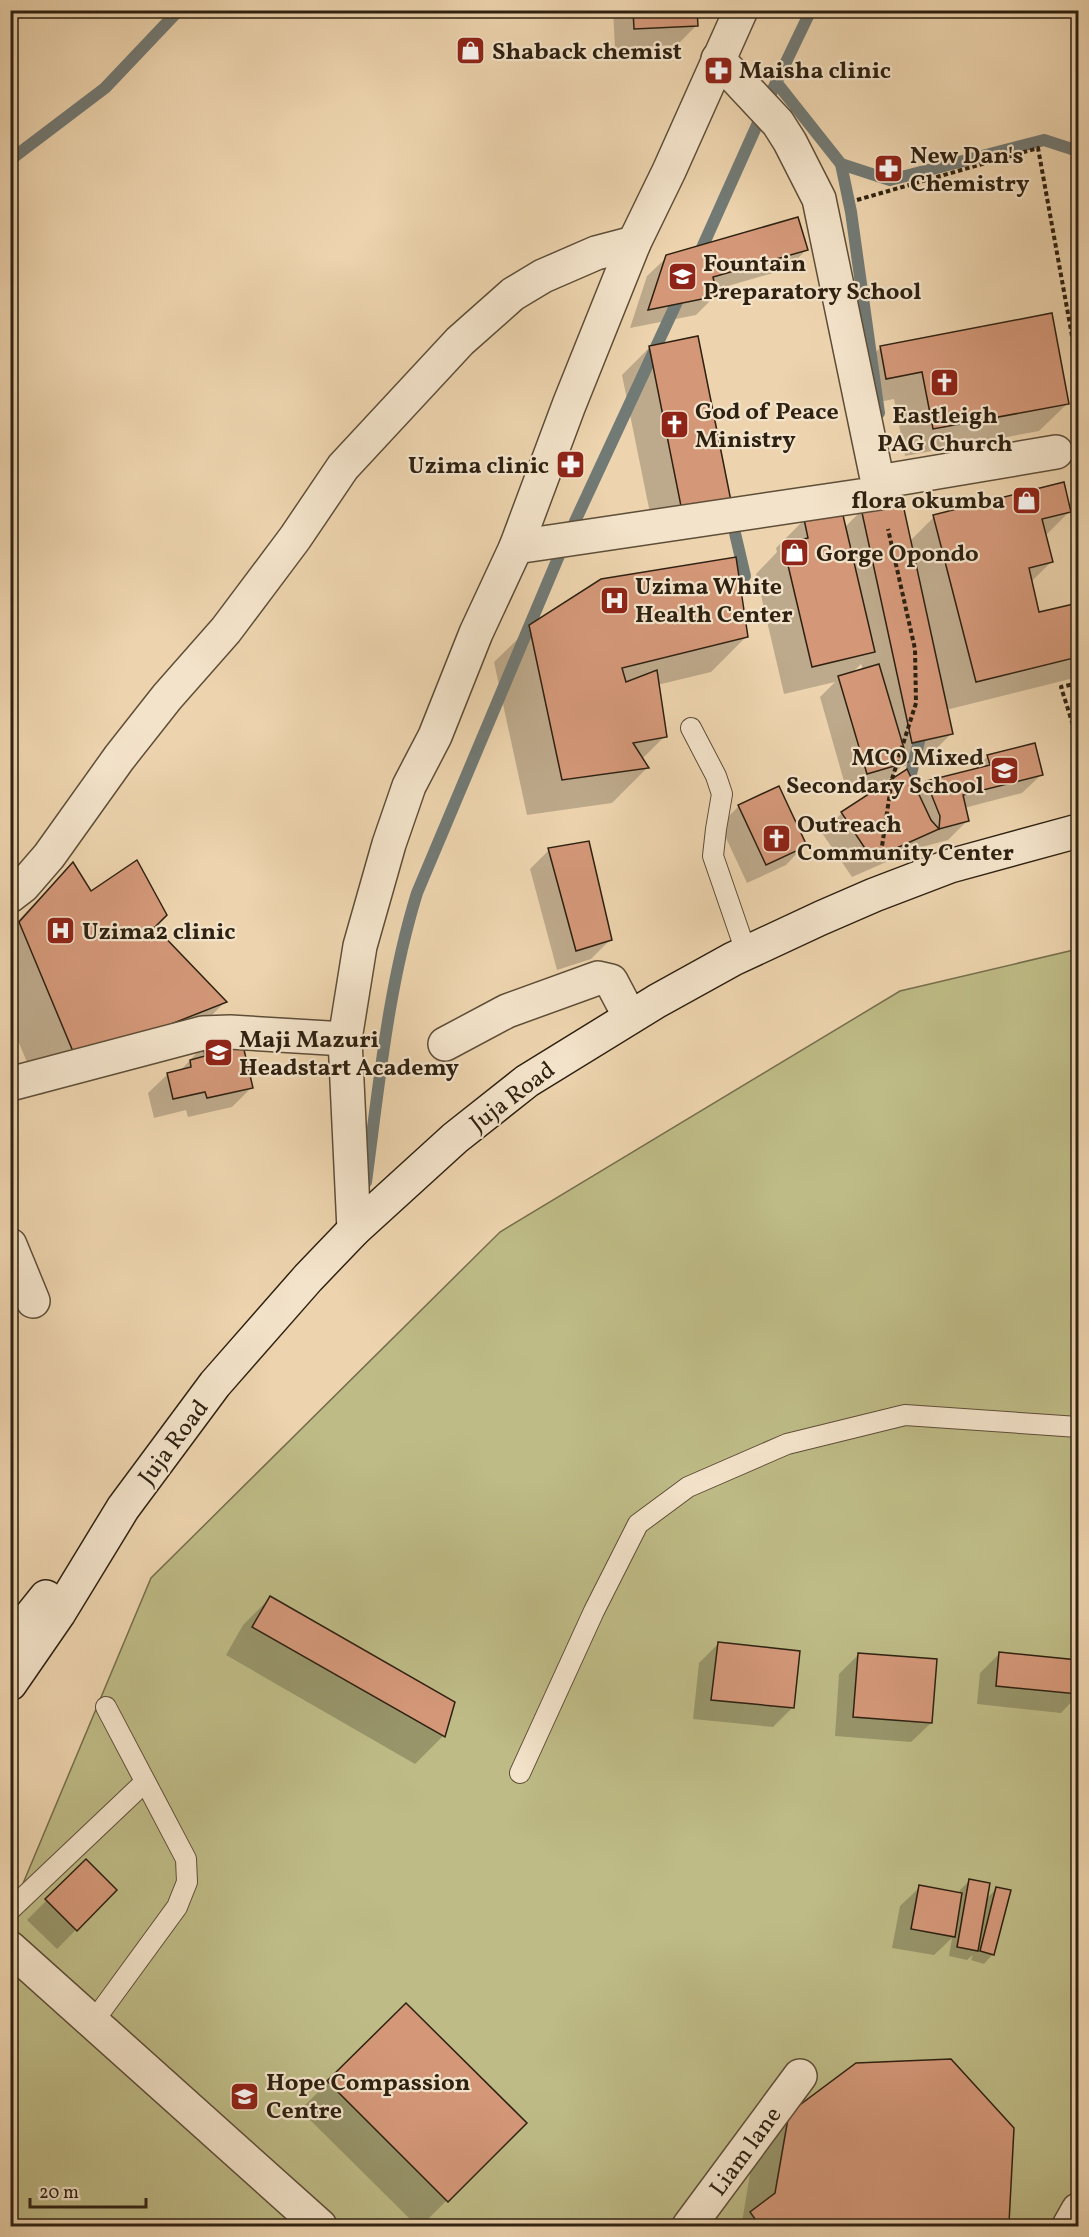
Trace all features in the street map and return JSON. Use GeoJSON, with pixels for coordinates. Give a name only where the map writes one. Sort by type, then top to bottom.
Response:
{"type":"FeatureCollection","features":[{"type":"Feature","properties":{"kind":"street"},"geometry":{"type":"LineString","coordinates":[[354,1230],[345,1040],[360,946],[402,806],[409,786],[435,736],[476,633],[516,547],[569,405],[634,243],[741,10]]}},
{"type":"Feature","properties":{"kind":"street"},"geometry":{"type":"LineString","coordinates":[[718,59],[778,123],[819,199],[879,488]]}},
{"type":"Feature","properties":{"kind":"street"},"geometry":{"type":"LineString","coordinates":[[10,896],[23,886],[49,856],[119,758],[167,697],[226,630],[295,538],[343,467],[460,341],[513,294],[543,276],[596,254],[634,243]]}},
{"type":"Feature","properties":{"kind":"street"},"geometry":{"type":"LineString","coordinates":[[516,547],[879,488],[1056,452]]}},
{"type":"Feature","properties":{"kind":"street","name":"Juja Road"},"geometry":{"type":"LineString","coordinates":[[10,1684],[59,1613],[123,1508],[215,1384],[308,1278],[354,1230],[455,1138],[527,1081],[630,1017],[746,952],[874,895],[950,866],[1078,831]]}},
{"type":"Feature","properties":{"kind":"street"},"geometry":{"type":"LineString","coordinates":[[446,1044],[507,1011],[598,978],[611,981],[630,1017]]}},
{"type":"Feature","properties":{"kind":"street"},"geometry":{"type":"LineString","coordinates":[[10,1084],[203,1033],[230,1032],[345,1040]]}},
{"type":"Feature","properties":{"kind":"street"},"geometry":{"type":"LineString","coordinates":[[10,1245],[33,1301]]}},
{"type":"Feature","properties":{"kind":"street"},"geometry":{"type":"LineString","coordinates":[[10,1642],[62,1578],[90,1560]]}},
{"type":"Feature","properties":{"kind":"street"},"geometry":{"type":"LineString","coordinates":[[10,1948],[320,2226]]}},
{"type":"Feature","properties":{"kind":"street","name":"Liam lane"},"geometry":{"type":"LineString","coordinates":[[689,2226],[800,2076]]}},
{"type":"Feature","properties":{"kind":"street"},"geometry":{"type":"LineString","coordinates":[[1069,2226],[1078,2210]]}},
{"type":"Feature","properties":{"kind":"lane"},"geometry":{"type":"LineString","coordinates":[[691,728],[716,776],[722,794],[714,856],[746,952]]}},
{"type":"Feature","properties":{"kind":"lane"},"geometry":{"type":"LineString","coordinates":[[520,1773],[594,1611],[638,1524],[688,1487],[787,1444],[905,1415],[1078,1427]]}},
{"type":"Feature","properties":{"kind":"lane"},"geometry":{"type":"LineString","coordinates":[[93,2022],[177,1907],[187,1882],[186,1859],[106,1707]]}},
{"type":"Feature","properties":{"kind":"lane"},"geometry":{"type":"LineString","coordinates":[[10,1911],[145,1782]]}},
{"type":"Feature","properties":{"kind":"path"},"geometry":{"type":"LineString","coordinates":[[823,213],[857,200],[1038,148],[1078,369]]}},
{"type":"Feature","properties":{"kind":"path"},"geometry":{"type":"LineString","coordinates":[[874,895],[892,779],[916,703],[915,650],[879,488]]}},
{"type":"Feature","properties":{"kind":"path"},"geometry":{"type":"LineString","coordinates":[[1078,683],[1061,687],[1078,741]]}},
{"type":"Feature","properties":{"kind":"shaded area"},"geometry":{"type":"Polygon","coordinates":[[[1078,949],[1078,2226],[11,2226],[10,1899],[19,1893],[151,1578],[500,1232],[900,991],[1078,949]]]}},
{"type":"Feature","properties":{"kind":"building"},"geometry":{"type":"Polygon","coordinates":[[[633,10],[697,10],[698,26],[634,29],[633,10]]]}},
{"type":"Feature","properties":{"kind":"building"},"geometry":{"type":"Polygon","coordinates":[[[798,217],[808,250],[713,277],[717,296],[648,310],[666,255],[798,217]]]}},
{"type":"Feature","properties":{"kind":"building"},"geometry":{"type":"Polygon","coordinates":[[[1052,313],[1069,404],[933,429],[922,372],[886,379],[880,346],[1052,313]]]}},
{"type":"Feature","properties":{"kind":"building"},"geometry":{"type":"Polygon","coordinates":[[[698,336],[731,501],[682,511],[649,346],[698,336]]]}},
{"type":"Feature","properties":{"kind":"building"},"geometry":{"type":"Polygon","coordinates":[[[1064,482],[1071,512],[1042,519],[1053,562],[1029,568],[1039,612],[1078,603],[1078,657],[976,682],[933,515],[1064,482]]]}},
{"type":"Feature","properties":{"kind":"building"},"geometry":{"type":"Polygon","coordinates":[[[902,500],[953,734],[912,743],[861,508],[902,500]]]}},
{"type":"Feature","properties":{"kind":"building"},"geometry":{"type":"Polygon","coordinates":[[[842,511],[875,652],[812,667],[783,544],[808,538],[804,519],[842,511]]]}},
{"type":"Feature","properties":{"kind":"building"},"geometry":{"type":"Polygon","coordinates":[[[736,557],[748,637],[622,668],[626,682],[657,670],[667,737],[633,743],[649,768],[562,780],[529,625],[601,579],[736,557]]]}},
{"type":"Feature","properties":{"kind":"building"},"geometry":{"type":"Polygon","coordinates":[[[879,664],[908,762],[867,774],[838,676],[879,664]]]}},
{"type":"Feature","properties":{"kind":"building"},"geometry":{"type":"Polygon","coordinates":[[[1035,743],[1043,775],[963,795],[969,821],[939,829],[940,816],[926,781],[990,765],[987,755],[1035,743]]]}},
{"type":"Feature","properties":{"kind":"building"},"geometry":{"type":"Polygon","coordinates":[[[907,769],[931,820],[939,829],[872,859],[841,812],[907,769]]]}},
{"type":"Feature","properties":{"kind":"building"},"geometry":{"type":"Polygon","coordinates":[[[779,786],[807,846],[766,865],[738,805],[779,786]]]}},
{"type":"Feature","properties":{"kind":"building"},"geometry":{"type":"Polygon","coordinates":[[[589,841],[612,940],[576,951],[548,848],[589,841]]]}},
{"type":"Feature","properties":{"kind":"building"},"geometry":{"type":"Polygon","coordinates":[[[137,860],[167,915],[155,927],[227,1002],[77,1061],[19,922],[73,862],[91,891],[137,860]]]}},
{"type":"Feature","properties":{"kind":"building"},"geometry":{"type":"Polygon","coordinates":[[[241,1037],[253,1088],[207,1098],[205,1092],[173,1099],[167,1073],[191,1067],[190,1060],[205,1056],[203,1045],[241,1037]]]}},
{"type":"Feature","properties":{"kind":"building"},"geometry":{"type":"Polygon","coordinates":[[[270,1596],[455,1702],[445,1737],[252,1627],[270,1596]]]}},
{"type":"Feature","properties":{"kind":"building"},"geometry":{"type":"Polygon","coordinates":[[[718,1642],[800,1651],[794,1708],[711,1700],[718,1642]]]}},
{"type":"Feature","properties":{"kind":"building"},"geometry":{"type":"Polygon","coordinates":[[[999,1652],[1078,1660],[1078,1694],[996,1686],[999,1652]]]}},
{"type":"Feature","properties":{"kind":"building"},"geometry":{"type":"Polygon","coordinates":[[[858,1653],[937,1659],[932,1723],[853,1717],[858,1653]]]}},
{"type":"Feature","properties":{"kind":"building"},"geometry":{"type":"Polygon","coordinates":[[[86,1859],[117,1890],[77,1931],[45,1899],[86,1859]]]}},
{"type":"Feature","properties":{"kind":"building"},"geometry":{"type":"Polygon","coordinates":[[[969,1879],[990,1883],[978,1951],[957,1947],[969,1879]]]}},
{"type":"Feature","properties":{"kind":"building"},"geometry":{"type":"Polygon","coordinates":[[[919,1885],[962,1893],[955,1937],[911,1929],[919,1885]]]}},
{"type":"Feature","properties":{"kind":"building"},"geometry":{"type":"Polygon","coordinates":[[[996,1887],[1011,1890],[994,1955],[980,1951],[996,1887]]]}},
{"type":"Feature","properties":{"kind":"building"},"geometry":{"type":"Polygon","coordinates":[[[406,2003],[527,2123],[448,2202],[327,2081],[406,2003]]]}},
{"type":"Feature","properties":{"kind":"building"},"geometry":{"type":"Polygon","coordinates":[[[951,2059],[1014,2128],[1009,2223],[1005,2226],[760,2226],[750,2212],[775,2193],[789,2113],[856,2063],[951,2059]]]}},
{"type":"Feature","properties":{"kind":"waterway"},"geometry":{"type":"LineString","coordinates":[[10,160],[105,88],[179,10]]}},
{"type":"Feature","properties":{"kind":"waterway"},"geometry":{"type":"LineString","coordinates":[[697,259],[811,10]]}},
{"type":"Feature","properties":{"kind":"waterway"},"geometry":{"type":"LineString","coordinates":[[776,82],[841,164],[851,212],[879,413]]}},
{"type":"Feature","properties":{"kind":"waterway"},"geometry":{"type":"LineString","coordinates":[[841,164],[890,180],[1044,140],[1078,151]]}},
{"type":"Feature","properties":{"kind":"waterway"},"geometry":{"type":"LineString","coordinates":[[366,1182],[392,1000],[417,893],[558,558],[682,291]]}},
{"type":"Feature","properties":{"kind":"waterway"},"geometry":{"type":"LineString","coordinates":[[731,516],[745,576]]}},
{"type":"Feature","properties":{"kind":"waterway"},"geometry":{"type":"LineString","coordinates":[[907,790],[923,725]]}},
{"type":"Feature","properties":{"kind":"place","name":"Shaback chemist"},"geometry":{"type":"Point","coordinates":[471,51]}},
{"type":"Feature","properties":{"kind":"place","name":"Maisha clinic"},"geometry":{"type":"Point","coordinates":[718,70]}},
{"type":"Feature","properties":{"kind":"place","name":"New Dan's Chemistry"},"geometry":{"type":"Point","coordinates":[889,169]}},
{"type":"Feature","properties":{"kind":"place","name":"Fountain Preparatory School"},"geometry":{"type":"Point","coordinates":[682,277]}},
{"type":"Feature","properties":{"kind":"place","name":"Eastleigh PAG Church"},"geometry":{"type":"Point","coordinates":[945,382]}},
{"type":"Feature","properties":{"kind":"place","name":"God of Peace Ministry"},"geometry":{"type":"Point","coordinates":[674,425]}},
{"type":"Feature","properties":{"kind":"place","name":"Uzima clinic"},"geometry":{"type":"Point","coordinates":[570,465]}},
{"type":"Feature","properties":{"kind":"place","name":"flora okumba"},"geometry":{"type":"Point","coordinates":[1026,500]}},
{"type":"Feature","properties":{"kind":"place","name":"Gorge Opondo"},"geometry":{"type":"Point","coordinates":[795,553]}},
{"type":"Feature","properties":{"kind":"place","name":"Uzima White Health Center"},"geometry":{"type":"Point","coordinates":[614,600]}},
{"type":"Feature","properties":{"kind":"place","name":"MCO Mixed Secondary School"},"geometry":{"type":"Point","coordinates":[1005,771]}},
{"type":"Feature","properties":{"kind":"place","name":"Outreach Community Center"},"geometry":{"type":"Point","coordinates":[776,838]}},
{"type":"Feature","properties":{"kind":"place","name":"Uzima2 clinic"},"geometry":{"type":"Point","coordinates":[61,931]}},
{"type":"Feature","properties":{"kind":"place","name":"Maji Mazuri Headstart Academy"},"geometry":{"type":"Point","coordinates":[218,1053]}},
{"type":"Feature","properties":{"kind":"place","name":"Hope Compassion Centre"},"geometry":{"type":"Point","coordinates":[245,2096]}}]}
